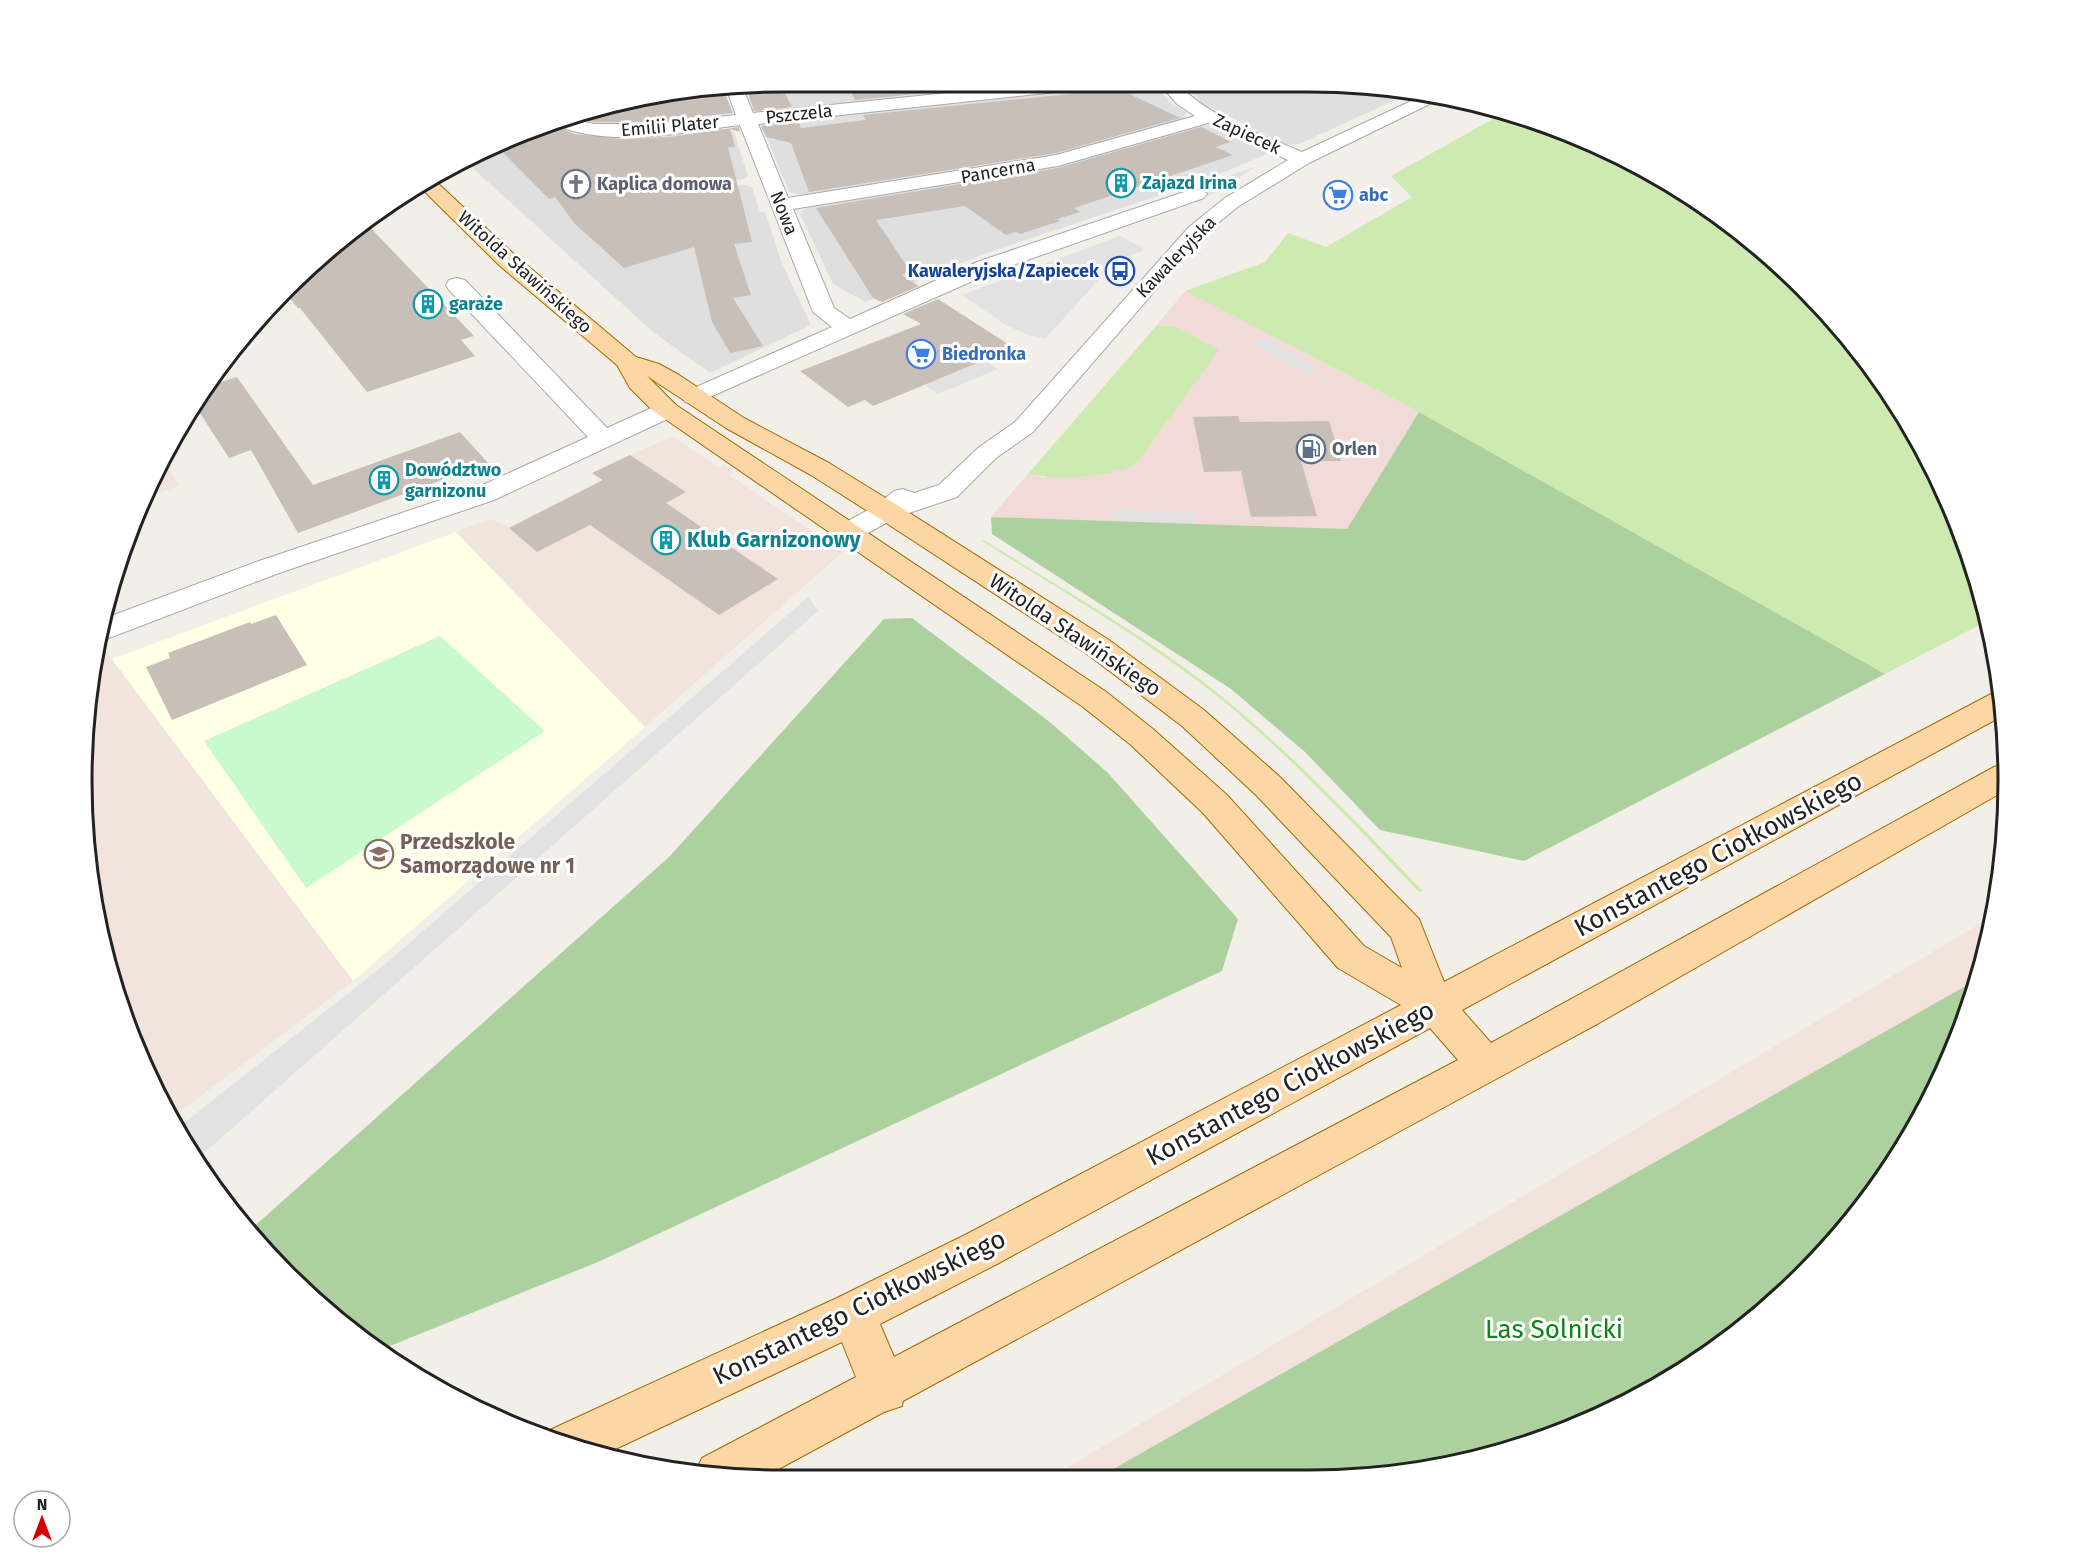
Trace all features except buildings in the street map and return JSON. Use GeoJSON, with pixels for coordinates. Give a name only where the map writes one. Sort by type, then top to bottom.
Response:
{"type":"FeatureCollection","features":[{"type":"Feature","properties":{"kind":"main road","name":"Witolda Sławińskiego"},"geometry":{"type":"LineString","coordinates":[[431,187],[526,277],[628,362],[651,369],[735,423],[820,469],[887,511],[1098,646],[1193,718],[1268,786],[1406,928],[1434,1005]]}},
{"type":"Feature","properties":{"kind":"main road","name":"Witolda Sławińskiego"},"geometry":{"type":"LineString","coordinates":[[628,362],[633,375],[645,391],[667,410],[1094,699],[1142,737],[1215,804],[1351,957],[1434,1005],[1486,1065]]}},
{"type":"Feature","properties":{"kind":"main road"},"geometry":{"type":"LineString","coordinates":[[667,410],[694,397]]}},
{"type":"Feature","properties":{"kind":"main road","name":"Konstantego Ciołkowskiego"},"geometry":{"type":"LineString","coordinates":[[582,1440],[853,1314],[982,1249],[1994,706]]}},
{"type":"Feature","properties":{"kind":"main road"},"geometry":{"type":"LineString","coordinates":[[734,1468],[1585,1012],[1998,780]]}},
{"type":"Feature","properties":{"kind":"main road"},"geometry":{"type":"LineString","coordinates":[[853,1314],[885,1389]]}},
{"type":"Feature","properties":{"kind":"street","name":"Pszczela"},"geometry":{"type":"LineString","coordinates":[[745,120],[1008,92]]}},
{"type":"Feature","properties":{"kind":"street","name":"Zapiecek"},"geometry":{"type":"LineString","coordinates":[[1176,92],[1183,100],[1210,117],[1302,159]]}},
{"type":"Feature","properties":{"kind":"street","name":"Nowa"},"geometry":{"type":"LineString","coordinates":[[736,93],[824,312],[848,327]]}},
{"type":"Feature","properties":{"kind":"street","name":"Kawaleryjska"},"geometry":{"type":"LineString","coordinates":[[849,532],[887,511],[948,491],[987,453],[1030,420],[1196,231],[1261,182],[1302,159],[1424,101]]}},
{"type":"Feature","properties":{"kind":"street","name":"Pancerna"},"geometry":{"type":"LineString","coordinates":[[781,205],[1058,160],[1210,117]]}},
{"type":"Feature","properties":{"kind":"street","name":"Emilii Plater"},"geometry":{"type":"LineString","coordinates":[[572,124],[593,130],[620,131],[745,120]]}},
{"type":"Feature","properties":{"kind":"street","name":"Kawaleryjska"},"geometry":{"type":"LineString","coordinates":[[694,397],[985,267],[1197,194]]}},
{"type":"Feature","properties":{"kind":"street"},"geometry":{"type":"LineString","coordinates":[[457,285],[603,438]]}},
{"type":"Feature","properties":{"kind":"street"},"geometry":{"type":"LineString","coordinates":[[109,627],[269,567],[484,494],[667,410]]}},
{"type":"Feature","properties":{"kind":"shaded area"},"geometry":{"type":"Polygon","coordinates":[[[964,92],[758,114],[751,93],[964,92]]]}},
{"type":"Feature","properties":{"kind":"shaded area"},"geometry":{"type":"Polygon","coordinates":[[[1051,92],[1160,92],[1170,102],[1186,112],[1184,120],[1060,155],[805,196],[789,192],[761,123],[1051,92]]]}},
{"type":"Feature","properties":{"kind":"shaded area"},"geometry":{"type":"Polygon","coordinates":[[[1191,92],[1355,93],[1401,97],[1299,144],[1287,145],[1204,104],[1191,92]]]}},
{"type":"Feature","properties":{"kind":"shaded area"},"geometry":{"type":"Polygon","coordinates":[[[722,94],[726,109],[705,118],[613,126],[582,121],[646,105],[722,94]]]}},
{"type":"Feature","properties":{"kind":"shaded area"},"geometry":{"type":"Polygon","coordinates":[[[710,126],[734,132],[748,176],[743,179],[633,192],[675,193],[744,185],[752,187],[760,212],[765,211],[781,261],[811,325],[710,373],[653,332],[470,166],[552,131],[615,140],[710,126]]]}},
{"type":"Feature","properties":{"kind":"shaded area"},"geometry":{"type":"Polygon","coordinates":[[[1196,126],[1216,127],[1269,153],[1208,179],[987,253],[865,302],[833,284],[800,214],[809,205],[1109,152],[1196,126]]]}},
{"type":"Feature","properties":{"kind":"shaded area"},"geometry":{"type":"Polygon","coordinates":[[[1257,166],[1209,196],[1194,188],[1257,166]]]}},
{"type":"Feature","properties":{"kind":"shaded area"},"geometry":{"type":"Polygon","coordinates":[[[1120,236],[1143,248],[1142,251],[1089,271],[1103,275],[1046,338],[1028,335],[1004,324],[962,295],[1120,236]]]}},
{"type":"Feature","properties":{"kind":"shaded area"},"geometry":{"type":"Polygon","coordinates":[[[1185,291],[1419,412],[1347,529],[991,517],[1028,474],[1045,478],[1219,351],[1177,327],[1157,325],[1185,291]]]}},
{"type":"Feature","properties":{"kind":"shaded area"},"geometry":{"type":"Polygon","coordinates":[[[1265,338],[1320,368],[1308,374],[1253,345],[1265,338]]]}},
{"type":"Feature","properties":{"kind":"shaded area"},"geometry":{"type":"Polygon","coordinates":[[[985,360],[998,369],[938,394],[925,385],[985,360]]]}},
{"type":"Feature","properties":{"kind":"shaded area"},"geometry":{"type":"Polygon","coordinates":[[[672,436],[718,467],[724,464],[734,472],[729,475],[843,552],[645,727],[456,532],[491,519],[509,527],[602,481],[592,473],[672,436]]]}},
{"type":"Feature","properties":{"kind":"shaded area"},"geometry":{"type":"Polygon","coordinates":[[[168,467],[179,486],[154,494],[168,467]]]}},
{"type":"Feature","properties":{"kind":"shaded area"},"geometry":{"type":"Polygon","coordinates":[[[1112,509],[1196,512],[1196,523],[1111,520],[1112,509]]]}},
{"type":"Feature","properties":{"kind":"shaded area","name":"Przedszkole Samorządowe nr 1"},"geometry":{"type":"Polygon","coordinates":[[[456,532],[645,727],[353,981],[112,659],[456,532]]]}},
{"type":"Feature","properties":{"kind":"shaded area"},"geometry":{"type":"Polygon","coordinates":[[[808,597],[818,611],[203,1154],[183,1124],[384,965],[808,597]]]}},
{"type":"Feature","properties":{"kind":"shaded area"},"geometry":{"type":"Polygon","coordinates":[[[104,650],[353,981],[178,1113],[144,1044],[128,1002],[115,959],[97,870],[93,826],[93,735],[97,691],[104,650]]]}},
{"type":"Feature","properties":{"kind":"shaded area","name":"Las Solnicki"},"geometry":{"type":"Polygon","coordinates":[[[1983,922],[1962,1002],[1946,1044],[1906,1125],[1856,1200],[1828,1235],[1764,1299],[1729,1327],[1654,1377],[1573,1417],[1531,1433],[1488,1446],[1399,1464],[1309,1470],[1063,1470],[1983,922]]]}},
{"type":"Feature","properties":{"kind":"green space"},"geometry":{"type":"Polygon","coordinates":[[[1496,117],[1573,144],[1614,163],[1654,184],[1729,234],[1764,262],[1828,326],[1882,398],[1906,436],[1946,517],[1962,559],[1980,625],[1885,674],[1419,412],[1185,291],[1265,262],[1288,233],[1326,247],[1412,197],[1391,176],[1496,117]]]}},
{"type":"Feature","properties":{"kind":"green space"},"geometry":{"type":"Polygon","coordinates":[[[1157,325],[1177,327],[1219,350],[1135,465],[1083,477],[1028,474],[1157,325]]]}},
{"type":"Feature","properties":{"kind":"green space"},"geometry":{"type":"Polygon","coordinates":[[[1419,412],[1885,674],[1524,861],[1380,830],[1305,752],[1231,689],[992,534],[991,517],[1347,529],[1419,412]]]}},
{"type":"Feature","properties":{"kind":"green space"},"geometry":{"type":"Polygon","coordinates":[[[984,540],[1135,633],[1220,695],[1299,765],[1423,891],[1419,892],[1296,766],[1217,696],[1161,654],[982,541],[984,540]]]}},
{"type":"Feature","properties":{"kind":"green space"},"geometry":{"type":"Polygon","coordinates":[[[912,618],[1051,723],[1108,773],[1238,919],[1222,971],[598,1262],[389,1346],[361,1327],[293,1268],[255,1226],[669,857],[884,619],[912,618]]]}},
{"type":"Feature","properties":{"kind":"green space"},"geometry":{"type":"Polygon","coordinates":[[[440,636],[545,731],[306,888],[204,741],[440,636]]]}},
{"type":"Feature","properties":{"kind":"green space","name":"Las Solnicki"},"geometry":{"type":"Polygon","coordinates":[[[1967,985],[1946,1044],[1927,1085],[1906,1125],[1856,1200],[1828,1235],[1764,1299],[1729,1327],[1654,1377],[1573,1417],[1531,1433],[1488,1446],[1399,1464],[1309,1470],[1112,1470],[1967,985]]]}},
{"type":"Feature","properties":{"kind":"place","name":"Zajazd Irina"},"geometry":{"type":"Point","coordinates":[1121,183]}},
{"type":"Feature","properties":{"kind":"place","name":"Kaplica domowa"},"geometry":{"type":"Point","coordinates":[576,184]}},
{"type":"Feature","properties":{"kind":"place","name":"abc"},"geometry":{"type":"Point","coordinates":[1338,195]}},
{"type":"Feature","properties":{"kind":"place","name":"Kawaleryjska/Zapiecek"},"geometry":{"type":"Point","coordinates":[1120,271]}},
{"type":"Feature","properties":{"kind":"place","name":"garaże"},"geometry":{"type":"Point","coordinates":[428,304]}},
{"type":"Feature","properties":{"kind":"place","name":"Biedronka"},"geometry":{"type":"Point","coordinates":[921,354]}},
{"type":"Feature","properties":{"kind":"place","name":"Orlen"},"geometry":{"type":"Point","coordinates":[1311,449]}},
{"type":"Feature","properties":{"kind":"place","name":"Dowództwo garnizonu"},"geometry":{"type":"Point","coordinates":[384,480]}},
{"type":"Feature","properties":{"kind":"place","name":"Klub Garnizonowy"},"geometry":{"type":"Point","coordinates":[666,540]}},
{"type":"Feature","properties":{"kind":"place","name":"Przedszkole Samorządowe nr 1"},"geometry":{"type":"Point","coordinates":[379,854]}}]}
